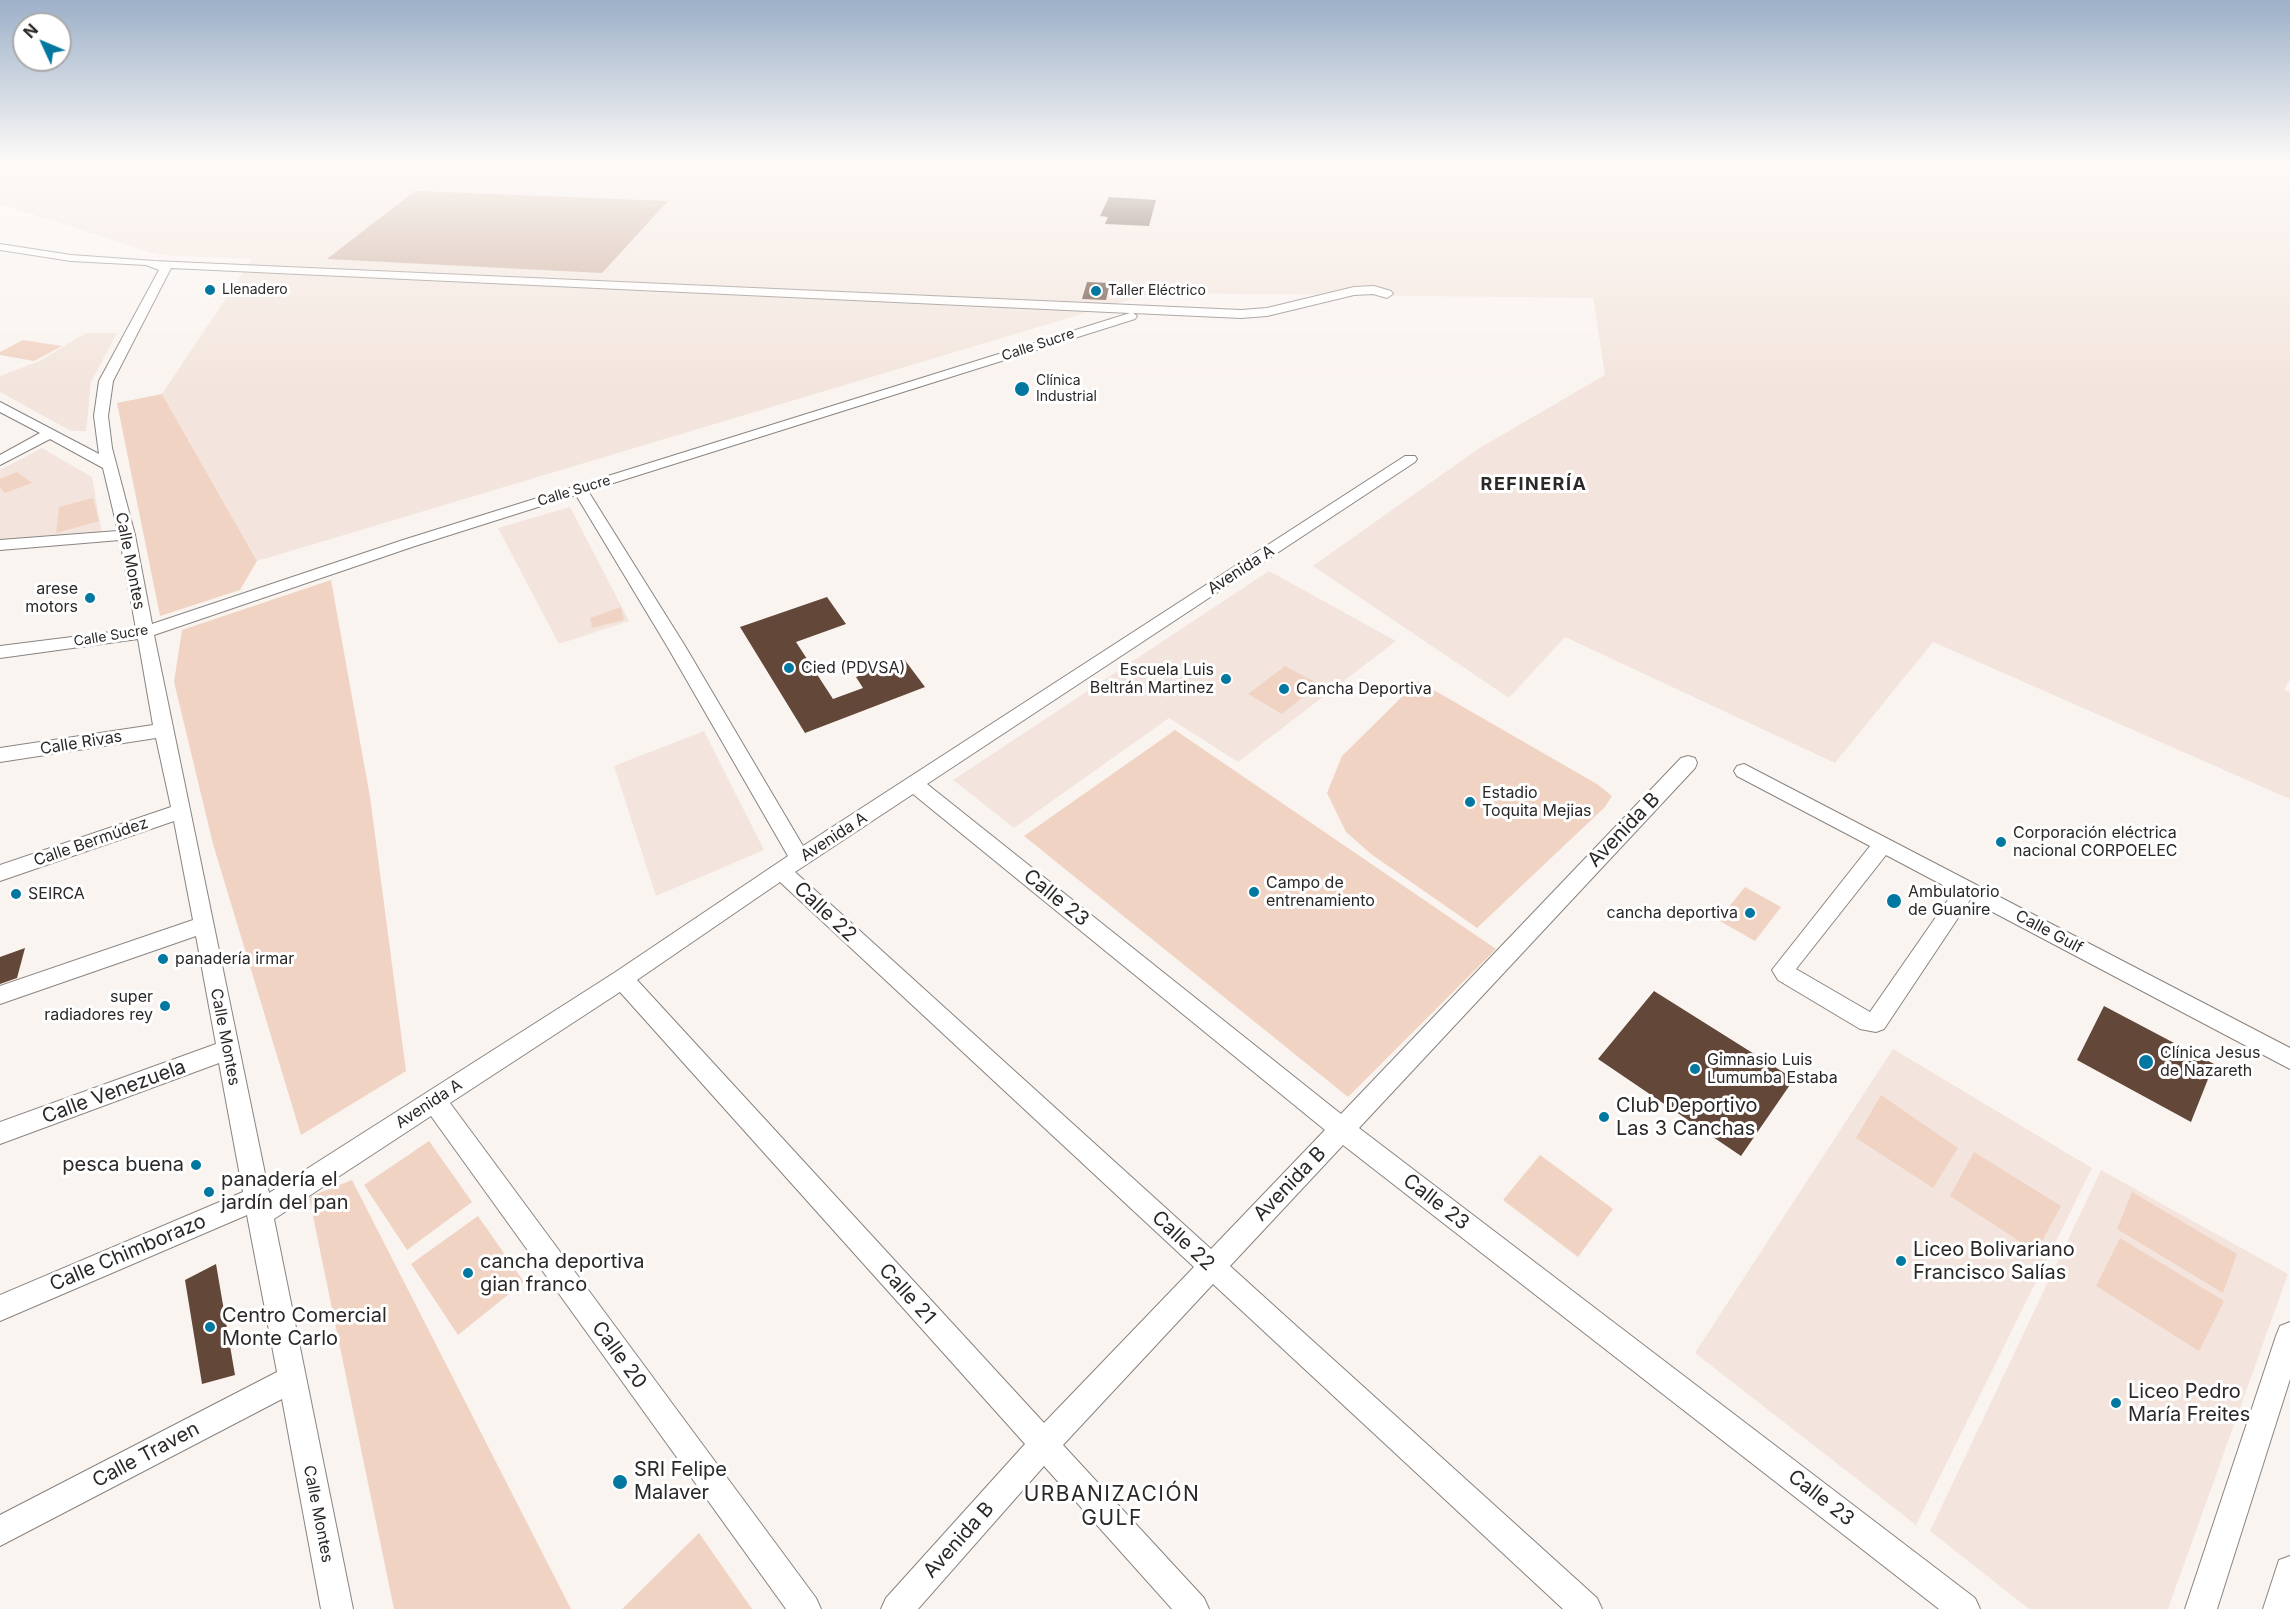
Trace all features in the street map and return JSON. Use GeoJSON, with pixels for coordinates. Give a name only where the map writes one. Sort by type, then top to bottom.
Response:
{"type":"FeatureCollection","features":[{"type":"Feature","properties":{"kind":"street"},"geometry":{"type":"LineString","coordinates":[[0,247],[71,258],[151,263],[1145,311],[1240,314],[1267,312],[1354,291],[1374,290],[1387,294]]}},
{"type":"Feature","properties":{"kind":"street","name":"Calle Montes"},"geometry":{"type":"LineString","coordinates":[[151,263],[165,268],[165,272],[104,387],[101,417],[127,535],[143,633],[182,811],[202,925],[337,1609]]}},
{"type":"Feature","properties":{"kind":"street","name":"Calle Sucre"},"geometry":{"type":"LineString","coordinates":[[0,652],[143,633],[409,543],[1145,311]]}},
{"type":"Feature","properties":{"kind":"street"},"geometry":{"type":"LineString","coordinates":[[1,408],[110,466]]}},
{"type":"Feature","properties":{"kind":"street"},"geometry":{"type":"LineString","coordinates":[[0,461],[51,433]]}},
{"type":"Feature","properties":{"kind":"street","name":"Avenida A"},"geometry":{"type":"LineString","coordinates":[[258,1207],[434,1101],[622,979],[791,865],[1410,459]]}},
{"type":"Feature","properties":{"kind":"street","name":"Calle 22"},"geometry":{"type":"LineString","coordinates":[[580,490],[676,646],[791,865],[1211,1266],[1586,1609]]}},
{"type":"Feature","properties":{"kind":"street"},"geometry":{"type":"LineString","coordinates":[[0,545],[127,535]]}},
{"type":"Feature","properties":{"kind":"street","name":"Calle Rivas"},"geometry":{"type":"LineString","coordinates":[[0,755],[163,730]]}},
{"type":"Feature","properties":{"kind":"street","name":"Avenida B"},"geometry":{"type":"LineString","coordinates":[[897,1609],[1043,1445],[1688,763]]}},
{"type":"Feature","properties":{"kind":"street","name":"Calle Gulf"},"geometry":{"type":"LineString","coordinates":[[1744,771],[2290,1059]]}},
{"type":"Feature","properties":{"kind":"street","name":"Calle 23"},"geometry":{"type":"LineString","coordinates":[[915,784],[1343,1130],[1964,1609]]}},
{"type":"Feature","properties":{"kind":"street","name":"Calle Bermúdez"},"geometry":{"type":"LineString","coordinates":[[0,873],[182,811]]}},
{"type":"Feature","properties":{"kind":"street"},"geometry":{"type":"LineString","coordinates":[[1883,844],[1783,970],[1786,974],[1868,1022],[1876,1022],[1967,888]]}},
{"type":"Feature","properties":{"kind":"street"},"geometry":{"type":"LineString","coordinates":[[0,995],[202,925]]}},
{"type":"Feature","properties":{"kind":"street","name":"Calle 21"},"geometry":{"type":"LineString","coordinates":[[622,979],[1193,1609]]}},
{"type":"Feature","properties":{"kind":"street","name":"Calle Venezuela"},"geometry":{"type":"LineString","coordinates":[[0,1133],[228,1050]]}},
{"type":"Feature","properties":{"kind":"street","name":"Calle 20"},"geometry":{"type":"LineString","coordinates":[[434,1101],[805,1609]]}},
{"type":"Feature","properties":{"kind":"street","name":"Calle Chimborazo"},"geometry":{"type":"LineString","coordinates":[[0,1308],[258,1207]]}},
{"type":"Feature","properties":{"kind":"street"},"geometry":{"type":"LineString","coordinates":[[2201,1609],[2290,1336]]}},
{"type":"Feature","properties":{"kind":"street","name":"Calle Traven"},"geometry":{"type":"LineString","coordinates":[[0,1531],[292,1379]]}},
{"type":"Feature","properties":{"kind":"street"},"geometry":{"type":"LineString","coordinates":[[2279,1609],[2290,1570]]}},
{"type":"Feature","properties":{"kind":"shaded area"},"geometry":{"type":"Polygon","coordinates":[[[100,236],[2290,236],[2290,679],[2284,690],[2290,692],[2290,799],[1933,642],[1835,763],[1565,637],[1509,698],[1313,566],[1478,449],[1605,375],[1593,298],[1152,293],[257,561],[162,394],[252,259],[159,255],[100,236]]]}},
{"type":"Feature","properties":{"kind":"shaded area"},"geometry":{"type":"Polygon","coordinates":[[[357,236],[636,236],[602,273],[327,259],[357,236]]]}},
{"type":"Feature","properties":{"kind":"shaded area"},"geometry":{"type":"Polygon","coordinates":[[[86,333],[117,333],[91,382],[86,431],[71,431],[0,392],[0,376],[39,361],[86,333]]]}},
{"type":"Feature","properties":{"kind":"shaded area"},"geometry":{"type":"Polygon","coordinates":[[[23,340],[62,346],[34,361],[0,355],[0,352],[23,340]]]}},
{"type":"Feature","properties":{"kind":"shaded area"},"geometry":{"type":"Polygon","coordinates":[[[162,394],[257,561],[240,590],[160,616],[117,403],[162,394]]]}},
{"type":"Feature","properties":{"kind":"shaded area"},"geometry":{"type":"Polygon","coordinates":[[[42,448],[92,477],[102,534],[0,541],[0,470],[42,448]]]}},
{"type":"Feature","properties":{"kind":"shaded area"},"geometry":{"type":"Polygon","coordinates":[[[17,472],[32,483],[5,493],[0,488],[0,479],[17,472]]]}},
{"type":"Feature","properties":{"kind":"shaded area"},"geometry":{"type":"Polygon","coordinates":[[[93,498],[99,521],[56,533],[59,507],[93,498]]]}},
{"type":"Feature","properties":{"kind":"shaded area"},"geometry":{"type":"Polygon","coordinates":[[[570,507],[629,621],[559,644],[498,528],[570,507]]]}},
{"type":"Feature","properties":{"kind":"shaded area","name":"Escuela Luis Beltrán Martinez"},"geometry":{"type":"Polygon","coordinates":[[[1269,571],[1396,641],[1238,762],[1169,718],[1014,828],[953,780],[1269,571]]]}},
{"type":"Feature","properties":{"kind":"shaded area"},"geometry":{"type":"Polygon","coordinates":[[[331,580],[370,797],[406,1071],[301,1135],[213,844],[174,682],[182,630],[331,580]]]}},
{"type":"Feature","properties":{"kind":"shaded area"},"geometry":{"type":"Polygon","coordinates":[[[621,607],[624,620],[592,628],[590,618],[621,607]]]}},
{"type":"Feature","properties":{"kind":"shaded area","name":"Cancha Deportiva"},"geometry":{"type":"Polygon","coordinates":[[[1285,666],[1319,684],[1282,714],[1248,694],[1285,666]]]}},
{"type":"Feature","properties":{"kind":"shaded area","name":"Estadio Toquita Mejias"},"geometry":{"type":"Polygon","coordinates":[[[1418,681],[1597,784],[1612,796],[1605,807],[1477,928],[1371,854],[1346,832],[1327,793],[1342,756],[1418,681]]]}},
{"type":"Feature","properties":{"kind":"shaded area","name":"Campo de entrenamiento"},"geometry":{"type":"Polygon","coordinates":[[[1175,730],[1496,949],[1348,1097],[1024,836],[1175,730]]]}},
{"type":"Feature","properties":{"kind":"shaded area"},"geometry":{"type":"Polygon","coordinates":[[[704,731],[764,850],[656,896],[614,766],[704,731]]]}},
{"type":"Feature","properties":{"kind":"shaded area","name":"cancha deportiva"},"geometry":{"type":"Polygon","coordinates":[[[1745,887],[1781,907],[1755,941],[1718,920],[1745,887]]]}},
{"type":"Feature","properties":{"kind":"shaded area","name":"Liceo Bolivariano Francisco Salías"},"geometry":{"type":"Polygon","coordinates":[[[1893,1049],[2092,1168],[1916,1525],[1695,1353],[1893,1049]]]}},
{"type":"Feature","properties":{"kind":"shaded area"},"geometry":{"type":"Polygon","coordinates":[[[1881,1095],[1958,1148],[1933,1188],[1856,1138],[1881,1095]]]}},
{"type":"Feature","properties":{"kind":"shaded area"},"geometry":{"type":"Polygon","coordinates":[[[429,1141],[472,1202],[407,1250],[364,1185],[429,1141]]]}},
{"type":"Feature","properties":{"kind":"shaded area"},"geometry":{"type":"Polygon","coordinates":[[[1974,1152],[2061,1206],[2036,1252],[1950,1196],[1974,1152]]]}},
{"type":"Feature","properties":{"kind":"shaded area"},"geometry":{"type":"Polygon","coordinates":[[[1540,1155],[1613,1209],[1578,1257],[1503,1200],[1540,1155]]]}},
{"type":"Feature","properties":{"kind":"shaded area","name":"Liceo Pedro María Freites"},"geometry":{"type":"Polygon","coordinates":[[[2101,1170],[2288,1274],[2168,1609],[2029,1609],[1930,1531],[2101,1170]]]}},
{"type":"Feature","properties":{"kind":"shaded area"},"geometry":{"type":"Polygon","coordinates":[[[352,1180],[571,1609],[394,1609],[309,1197],[352,1180]]]}},
{"type":"Feature","properties":{"kind":"shaded area"},"geometry":{"type":"Polygon","coordinates":[[[2132,1192],[2237,1254],[2223,1293],[2117,1229],[2132,1192]]]}},
{"type":"Feature","properties":{"kind":"shaded area","name":"cancha deportiva gian franco"},"geometry":{"type":"Polygon","coordinates":[[[478,1216],[524,1282],[458,1335],[411,1264],[478,1216]]]}},
{"type":"Feature","properties":{"kind":"shaded area"},"geometry":{"type":"Polygon","coordinates":[[[2120,1238],[2224,1301],[2199,1351],[2096,1286],[2120,1238]]]}},
{"type":"Feature","properties":{"kind":"shaded area"},"geometry":{"type":"Polygon","coordinates":[[[699,1533],[752,1609],[622,1609],[699,1533]]]}},
{"type":"Feature","properties":{"kind":"building","name":"Taller Eléctrico"},"geometry":{"type":"Polygon","coordinates":[[[1087,282],[1110,283],[1106,300],[1082,299],[1087,282]]]}},
{"type":"Feature","properties":{"kind":"building","name":"Cied (PDVSA)"},"geometry":{"type":"Polygon","coordinates":[[[827,597],[846,624],[796,642],[833,699],[863,688],[856,677],[904,659],[925,687],[805,733],[740,627],[827,597]]]}},
{"type":"Feature","properties":{"kind":"building"},"geometry":{"type":"Polygon","coordinates":[[[25,948],[17,978],[0,984],[0,957],[25,948]]]}},
{"type":"Feature","properties":{"kind":"building","name":"Gimnasio Luis Lumumba Estaba"},"geometry":{"type":"Polygon","coordinates":[[[1654,991],[1794,1079],[1741,1156],[1598,1059],[1654,991]]]}},
{"type":"Feature","properties":{"kind":"building","name":"Clínica Jesus de Nazareth"},"geometry":{"type":"Polygon","coordinates":[[[2104,1006],[2214,1064],[2191,1122],[2077,1060],[2104,1006]]]}},
{"type":"Feature","properties":{"kind":"building","name":"Centro Comercial Monte Carlo"},"geometry":{"type":"Polygon","coordinates":[[[216,1264],[235,1375],[202,1384],[185,1280],[216,1264]]]}},
{"type":"Feature","properties":{"kind":"place","name":"Llenadero"},"geometry":{"type":"Point","coordinates":[210,290]}},
{"type":"Feature","properties":{"kind":"place","name":"Taller Eléctrico"},"geometry":{"type":"Point","coordinates":[1096,291]}},
{"type":"Feature","properties":{"kind":"place","name":"Clínica Industrial"},"geometry":{"type":"Point","coordinates":[1022,389]}},
{"type":"Feature","properties":{"kind":"place","name":"arese motors"},"geometry":{"type":"Point","coordinates":[90,598]}},
{"type":"Feature","properties":{"kind":"place","name":"Cied (PDVSA)"},"geometry":{"type":"Point","coordinates":[789,668]}},
{"type":"Feature","properties":{"kind":"place","name":"Escuela Luis Beltrán Martinez"},"geometry":{"type":"Point","coordinates":[1226,679]}},
{"type":"Feature","properties":{"kind":"place","name":"Cancha Deportiva"},"geometry":{"type":"Point","coordinates":[1284,689]}},
{"type":"Feature","properties":{"kind":"place","name":"Estadio Toquita Mejias"},"geometry":{"type":"Point","coordinates":[1470,802]}},
{"type":"Feature","properties":{"kind":"place","name":"Corporación eléctrica nacional CORPOELEC"},"geometry":{"type":"Point","coordinates":[2001,842]}},
{"type":"Feature","properties":{"kind":"place","name":"Campo de entrenamiento"},"geometry":{"type":"Point","coordinates":[1254,892]}},
{"type":"Feature","properties":{"kind":"place","name":"SEIRCA"},"geometry":{"type":"Point","coordinates":[16,894]}},
{"type":"Feature","properties":{"kind":"place","name":"Ambulatorio de Guanire"},"geometry":{"type":"Point","coordinates":[1894,901]}},
{"type":"Feature","properties":{"kind":"place","name":"cancha deportiva"},"geometry":{"type":"Point","coordinates":[1750,913]}},
{"type":"Feature","properties":{"kind":"place","name":"panadería irmar"},"geometry":{"type":"Point","coordinates":[163,959]}},
{"type":"Feature","properties":{"kind":"place","name":"super radiadores rey"},"geometry":{"type":"Point","coordinates":[165,1006]}},
{"type":"Feature","properties":{"kind":"place","name":"Clínica Jesus de Nazareth"},"geometry":{"type":"Point","coordinates":[2146,1062]}},
{"type":"Feature","properties":{"kind":"place","name":"Gimnasio Luis Lumumba Estaba"},"geometry":{"type":"Point","coordinates":[1695,1069]}},
{"type":"Feature","properties":{"kind":"place","name":"Club Deportivo Las 3 Canchas"},"geometry":{"type":"Point","coordinates":[1604,1117]}},
{"type":"Feature","properties":{"kind":"place","name":"pesca buena"},"geometry":{"type":"Point","coordinates":[196,1165]}},
{"type":"Feature","properties":{"kind":"place","name":"panadería el jardín del pan"},"geometry":{"type":"Point","coordinates":[209,1192]}},
{"type":"Feature","properties":{"kind":"place","name":"Liceo Bolivariano Francisco Salías"},"geometry":{"type":"Point","coordinates":[1901,1261]}},
{"type":"Feature","properties":{"kind":"place","name":"cancha deportiva gian franco"},"geometry":{"type":"Point","coordinates":[468,1273]}},
{"type":"Feature","properties":{"kind":"place","name":"Centro Comercial Monte Carlo"},"geometry":{"type":"Point","coordinates":[210,1327]}},
{"type":"Feature","properties":{"kind":"place","name":"Liceo Pedro María Freites"},"geometry":{"type":"Point","coordinates":[2116,1403]}},
{"type":"Feature","properties":{"kind":"place","name":"SRI Felipe Malaver"},"geometry":{"type":"Point","coordinates":[620,1482]}},
{"type":"Feature","properties":{"kind":"district","name":"REFINERÍA"},"geometry":{"type":"Point","coordinates":[1534,485]}},
{"type":"Feature","properties":{"kind":"district","name":"URBANIZACIÓN GULF"},"geometry":{"type":"Point","coordinates":[1112,1507]}}]}
